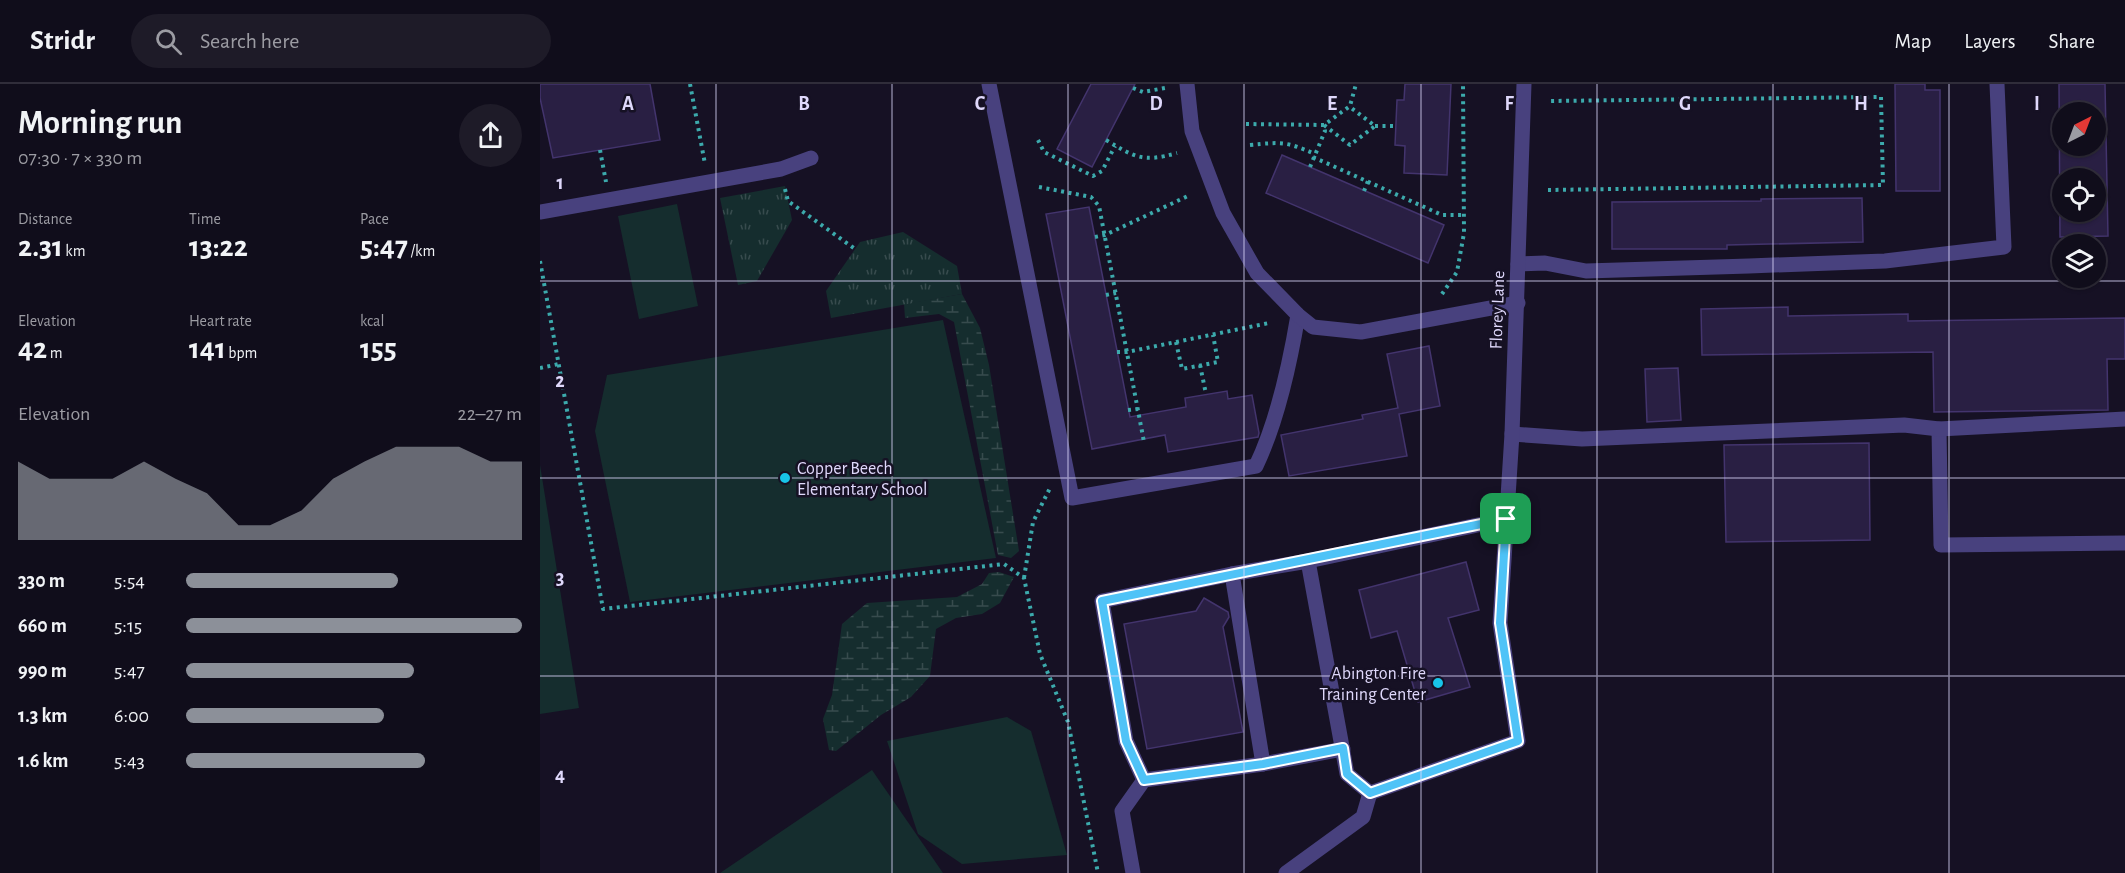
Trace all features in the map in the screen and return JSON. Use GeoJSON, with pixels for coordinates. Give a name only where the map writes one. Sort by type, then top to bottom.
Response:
{"type":"FeatureCollection","features":[{"type":"Feature","properties":{"kind":"street"},"geometry":{"type":"LineString","coordinates":[[989,84],[1072,498],[1256,466],[1267,444],[1293,344],[1298,315]]}},
{"type":"Feature","properties":{"kind":"street"},"geometry":{"type":"LineString","coordinates":[[1187,84],[1192,131],[1223,213],[1257,273],[1313,327],[1361,332],[1518,303]]}},
{"type":"Feature","properties":{"kind":"street","name":"Florey Lane"},"geometry":{"type":"LineString","coordinates":[[1370,793],[1518,741],[1500,623],[1518,303],[1524,84]]}},
{"type":"Feature","properties":{"kind":"street"},"geometry":{"type":"LineString","coordinates":[[1518,264],[1545,263],[1586,271],[1885,261],[2004,247],[1997,84]]}},
{"type":"Feature","properties":{"kind":"street"},"geometry":{"type":"LineString","coordinates":[[540,212],[781,169],[811,158]]}},
{"type":"Feature","properties":{"kind":"street"},"geometry":{"type":"LineString","coordinates":[[1512,434],[1582,439],[1904,425],[1940,429],[2125,419]]}},
{"type":"Feature","properties":{"kind":"street"},"geometry":{"type":"LineString","coordinates":[[1940,429],[1941,545],[2125,543]]}},
{"type":"Feature","properties":{"kind":"street"},"geometry":{"type":"LineString","coordinates":[[1144,780],[1126,741],[1102,601],[1506,519]]}},
{"type":"Feature","properties":{"kind":"street"},"geometry":{"type":"LineString","coordinates":[[1286,873],[1364,817],[1370,793],[1347,774],[1308,561]]}},
{"type":"Feature","properties":{"kind":"street"},"geometry":{"type":"LineString","coordinates":[[1232,574],[1263,764]]}},
{"type":"Feature","properties":{"kind":"street"},"geometry":{"type":"LineString","coordinates":[[1133,873],[1122,811],[1144,780],[1263,764],[1343,748]]}},
{"type":"Feature","properties":{"kind":"path"},"geometry":{"type":"LineString","coordinates":[[690,84],[708,182]]}},
{"type":"Feature","properties":{"kind":"path"},"geometry":{"type":"LineString","coordinates":[[1324,125],[1350,106],[1356,84]]}},
{"type":"Feature","properties":{"kind":"path"},"geometry":{"type":"LineString","coordinates":[[1442,294],[1457,272],[1464,232],[1463,84]]}},
{"type":"Feature","properties":{"kind":"path"},"geometry":{"type":"LineString","coordinates":[[1133,88],[1143,92],[1165,88]]}},
{"type":"Feature","properties":{"kind":"path"},"geometry":{"type":"LineString","coordinates":[[1548,190],[1883,185],[1881,97],[1551,101]]}},
{"type":"Feature","properties":{"kind":"path"},"geometry":{"type":"LineString","coordinates":[[1350,106],[1375,126]]}},
{"type":"Feature","properties":{"kind":"path"},"geometry":{"type":"LineString","coordinates":[[1246,124],[1324,125],[1350,145],[1375,126],[1396,126]]}},
{"type":"Feature","properties":{"kind":"path"},"geometry":{"type":"LineString","coordinates":[[1310,167],[1325,130],[1324,125]]}},
{"type":"Feature","properties":{"kind":"path"},"geometry":{"type":"LineString","coordinates":[[1038,140],[1044,152],[1093,176],[1102,171],[1115,146]]}},
{"type":"Feature","properties":{"kind":"path"},"geometry":{"type":"LineString","coordinates":[[1106,140],[1137,158],[1158,159],[1177,153]]}},
{"type":"Feature","properties":{"kind":"path"},"geometry":{"type":"LineString","coordinates":[[1250,145],[1291,143],[1368,182],[1442,215],[1463,215]]}},
{"type":"Feature","properties":{"kind":"path"},"geometry":{"type":"LineString","coordinates":[[600,150],[609,200]]}},
{"type":"Feature","properties":{"kind":"path"},"geometry":{"type":"LineString","coordinates":[[1364,190],[1368,182]]}},
{"type":"Feature","properties":{"kind":"path"},"geometry":{"type":"LineString","coordinates":[[785,186],[788,201],[855,249]]}},
{"type":"Feature","properties":{"kind":"path"},"geometry":{"type":"LineString","coordinates":[[1039,187],[1091,197],[1099,206],[1144,442]]}},
{"type":"Feature","properties":{"kind":"path"},"geometry":{"type":"LineString","coordinates":[[1095,237],[1105,235],[1190,195]]}},
{"type":"Feature","properties":{"kind":"path"},"geometry":{"type":"LineString","coordinates":[[540,261],[603,609],[1004,564],[1024,578]]}},
{"type":"Feature","properties":{"kind":"path"},"geometry":{"type":"LineString","coordinates":[[1106,295],[1116,293]]}},
{"type":"Feature","properties":{"kind":"path"},"geometry":{"type":"LineString","coordinates":[[1117,351],[1127,352],[1269,323]]}},
{"type":"Feature","properties":{"kind":"path"},"geometry":{"type":"LineString","coordinates":[[1176,342],[1182,369],[1218,362],[1213,334]]}},
{"type":"Feature","properties":{"kind":"path"},"geometry":{"type":"LineString","coordinates":[[540,368],[559,364]]}},
{"type":"Feature","properties":{"kind":"path"},"geometry":{"type":"LineString","coordinates":[[1200,365],[1206,394]]}},
{"type":"Feature","properties":{"kind":"path"},"geometry":{"type":"LineString","coordinates":[[1128,410],[1138,409]]}},
{"type":"Feature","properties":{"kind":"path"},"geometry":{"type":"LineString","coordinates":[[1065,460],[1033,522],[1024,578],[1040,654],[1068,722],[1098,873]]}},
{"type":"Feature","properties":{"kind":"green space"},"geometry":{"type":"Polygon","coordinates":[[[785,186],[792,220],[757,281],[738,285],[720,198],[785,186]]]}},
{"type":"Feature","properties":{"kind":"green space"},"geometry":{"type":"Polygon","coordinates":[[[677,204],[698,306],[639,319],[618,216],[677,204]]]}},
{"type":"Feature","properties":{"kind":"green space"},"geometry":{"type":"Polygon","coordinates":[[[903,232],[957,266],[962,294],[831,318],[826,291],[860,242],[903,232]]]}},
{"type":"Feature","properties":{"kind":"green space"},"geometry":{"type":"Polygon","coordinates":[[[962,294],[980,328],[989,365],[1019,551],[1011,558],[998,555],[954,322],[939,314],[905,318],[904,304],[962,294]]]}},
{"type":"Feature","properties":{"kind":"green space"},"geometry":{"type":"Polygon","coordinates":[[[943,320],[996,558],[630,602],[595,431],[607,375],[943,320]]]}},
{"type":"Feature","properties":{"kind":"green space"},"geometry":{"type":"Polygon","coordinates":[[[540,465],[579,708],[540,714],[540,465]]]}},
{"type":"Feature","properties":{"kind":"green space"},"geometry":{"type":"Polygon","coordinates":[[[999,572],[1014,577],[1000,603],[982,614],[956,618],[936,629],[930,676],[911,697],[881,715],[836,751],[829,750],[823,719],[832,695],[842,624],[867,603],[957,597],[982,584],[989,573],[999,572]]]}},
{"type":"Feature","properties":{"kind":"green space"},"geometry":{"type":"Polygon","coordinates":[[[1007,717],[1031,731],[1067,855],[962,864],[918,834],[887,741],[1007,717]]]}},
{"type":"Feature","properties":{"kind":"green space"},"geometry":{"type":"Polygon","coordinates":[[[872,770],[943,873],[720,873],[872,770]]]}},
{"type":"Feature","properties":{"kind":"building"},"geometry":{"type":"Polygon","coordinates":[[[540,84],[650,84],[660,140],[553,158],[540,98],[540,84]]]}},
{"type":"Feature","properties":{"kind":"building"},"geometry":{"type":"Polygon","coordinates":[[[1091,84],[1135,84],[1092,167],[1057,149],[1091,84]]]}},
{"type":"Feature","properties":{"kind":"building"},"geometry":{"type":"Polygon","coordinates":[[[1405,84],[1451,84],[1447,175],[1404,173],[1405,146],[1395,145],[1397,100],[1404,100],[1405,84]]]}},
{"type":"Feature","properties":{"kind":"building"},"geometry":{"type":"Polygon","coordinates":[[[1895,84],[1925,84],[1925,90],[1940,90],[1940,191],[1896,191],[1895,84]]]}},
{"type":"Feature","properties":{"kind":"building"},"geometry":{"type":"Polygon","coordinates":[[[2059,84],[2105,84],[2105,102],[2059,102],[2059,84]]]}},
{"type":"Feature","properties":{"kind":"building"},"geometry":{"type":"Polygon","coordinates":[[[2106,135],[2108,236],[2106,234],[2060,234],[2060,222],[2106,222],[2106,168],[2060,168],[2059,156],[2106,156],[2106,135]]]}},
{"type":"Feature","properties":{"kind":"building"},"geometry":{"type":"Polygon","coordinates":[[[1282,155],[1444,225],[1428,263],[1266,193],[1282,155]]]}},
{"type":"Feature","properties":{"kind":"building"},"geometry":{"type":"Polygon","coordinates":[[[1862,198],[1863,242],[1727,245],[1727,249],[1612,249],[1612,202],[1862,198]]]}},
{"type":"Feature","properties":{"kind":"building"},"geometry":{"type":"Polygon","coordinates":[[[1089,207],[1130,417],[1186,407],[1185,398],[1227,391],[1228,399],[1252,395],[1258,437],[1168,452],[1165,435],[1092,449],[1046,214],[1089,207]]]}},
{"type":"Feature","properties":{"kind":"building"},"geometry":{"type":"Polygon","coordinates":[[[1788,307],[1788,316],[1908,314],[1908,321],[2125,318],[2125,359],[2107,359],[2108,410],[1934,412],[1933,352],[1702,355],[1701,309],[1788,307]]]}},
{"type":"Feature","properties":{"kind":"building"},"geometry":{"type":"Polygon","coordinates":[[[1429,346],[1440,406],[1399,414],[1407,456],[1289,476],[1281,435],[1363,419],[1362,415],[1398,408],[1387,354],[1429,346]]]}},
{"type":"Feature","properties":{"kind":"building"},"geometry":{"type":"Polygon","coordinates":[[[1678,368],[1681,420],[1647,422],[1645,369],[1678,368]]]}},
{"type":"Feature","properties":{"kind":"building"},"geometry":{"type":"Polygon","coordinates":[[[1869,443],[1870,540],[1726,542],[1724,445],[1869,443]]]}},
{"type":"Feature","properties":{"kind":"building"},"geometry":{"type":"Polygon","coordinates":[[[1466,562],[1479,610],[1448,618],[1470,687],[1418,702],[1397,631],[1371,638],[1359,590],[1466,562]]]}},
{"type":"Feature","properties":{"kind":"building"},"geometry":{"type":"Polygon","coordinates":[[[1204,598],[1228,612],[1229,617],[1223,627],[1243,732],[1147,749],[1124,624],[1196,611],[1204,598]]]}},
{"type":"Feature","properties":{"kind":"place","name":"Copper Beech Elementary School"},"geometry":{"type":"Point","coordinates":[785,478]}},
{"type":"Feature","properties":{"kind":"place","name":"Abington Fire Training Center"},"geometry":{"type":"Point","coordinates":[1438,683]}},
{"type":"Feature","properties":{"kind":"route"},"geometry":{"type":"LineString","coordinates":[[1506,519],[1500,623],[1518,741],[1370,793],[1347,774],[1343,748],[1263,764],[1144,780],[1126,741],[1102,601],[1506,519]]}}]}
